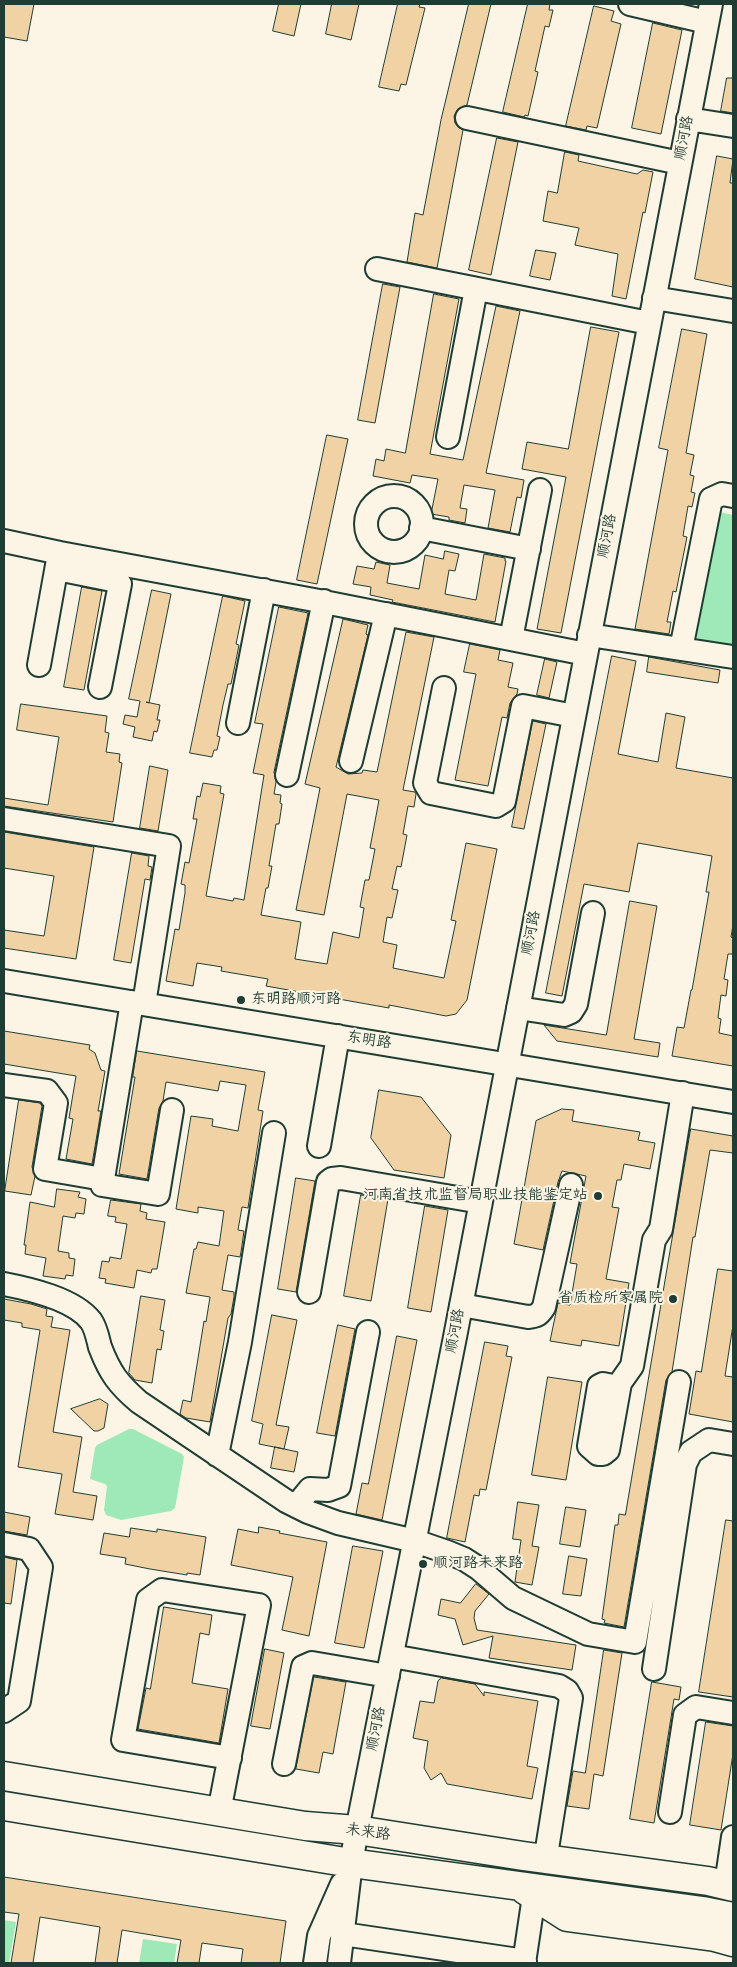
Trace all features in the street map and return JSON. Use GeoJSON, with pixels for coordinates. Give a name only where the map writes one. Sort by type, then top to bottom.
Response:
{"type":"FeatureCollection","features":[{"type":"Feature","properties":{"kind":"main road","name":"未来路"},"geometry":{"type":"LineString","coordinates":[[4,1776],[305,1826],[357,1830],[535,1852],[566,1843],[731,1877]]}},
{"type":"Feature","properties":{"kind":"main road"},"geometry":{"type":"LineString","coordinates":[[4,1806],[526,1891],[702,1910],[733,1917]]}},
{"type":"Feature","properties":{"kind":"main road"},"geometry":{"type":"LineString","coordinates":[[526,1891],[566,1917],[715,1937],[733,1942]]}},
{"type":"Feature","properties":{"kind":"street"},"geometry":{"type":"LineString","coordinates":[[630,4],[709,13]]}},
{"type":"Feature","properties":{"kind":"street","name":"顺河路"},"geometry":{"type":"LineString","coordinates":[[339,1963],[351,1863],[357,1830],[481,1202],[709,13]]}},
{"type":"Feature","properties":{"kind":"street"},"geometry":{"type":"LineString","coordinates":[[467,118],[680,163]]}},
{"type":"Feature","properties":{"kind":"street"},"geometry":{"type":"LineString","coordinates":[[688,119],[733,126]]}},
{"type":"Feature","properties":{"kind":"street"},"geometry":{"type":"LineString","coordinates":[[377,269],[650,323]]}},
{"type":"Feature","properties":{"kind":"street"},"geometry":{"type":"LineString","coordinates":[[448,437],[476,288]]}},
{"type":"Feature","properties":{"kind":"street"},"geometry":{"type":"LineString","coordinates":[[654,298],[733,311]]}},
{"type":"Feature","properties":{"kind":"street"},"geometry":{"type":"LineString","coordinates":[[511,639],[540,490]]}},
{"type":"Feature","properties":{"kind":"street"},"geometry":{"type":"LineString","coordinates":[[680,649],[711,499],[722,494],[733,496]]}},
{"type":"Feature","properties":{"kind":"street"},"geometry":{"type":"LineString","coordinates":[[421,528],[528,549]]}},
{"type":"Feature","properties":{"kind":"street"},"geometry":{"type":"LineString","coordinates":[[4,541],[117,580],[120,584],[100,687]]}},
{"type":"Feature","properties":{"kind":"street"},"geometry":{"type":"LineString","coordinates":[[58,561],[264,590],[511,639],[680,649],[733,657]]}},
{"type":"Feature","properties":{"kind":"street"},"geometry":{"type":"LineString","coordinates":[[39,665],[58,561]]}},
{"type":"Feature","properties":{"kind":"street"},"geometry":{"type":"LineString","coordinates":[[238,723],[264,590]]}},
{"type":"Feature","properties":{"kind":"street"},"geometry":{"type":"LineString","coordinates":[[287,775],[324,601]]}},
{"type":"Feature","properties":{"kind":"street"},"geometry":{"type":"LineString","coordinates":[[351,761],[386,614]]}},
{"type":"Feature","properties":{"kind":"street"},"geometry":{"type":"LineString","coordinates":[[444,688],[425,783],[431,793],[496,806],[504,800],[523,706],[574,716]]}},
{"type":"Feature","properties":{"kind":"street"},"geometry":{"type":"LineString","coordinates":[[4,819],[169,846],[102,1186],[158,1194],[172,1110]]}},
{"type":"Feature","properties":{"kind":"street"},"geometry":{"type":"LineString","coordinates":[[518,1008],[564,1015],[571,1012],[576,1004],[594,913]]}},
{"type":"Feature","properties":{"kind":"street","name":"东明路"},"geometry":{"type":"LineString","coordinates":[[4,981],[733,1102]]}},
{"type":"Feature","properties":{"kind":"street"},"geometry":{"type":"LineString","coordinates":[[319,1146],[338,1036]]}},
{"type":"Feature","properties":{"kind":"street"},"geometry":{"type":"LineString","coordinates":[[4,1085],[47,1091],[56,1103],[45,1170],[103,1179]]}},
{"type":"Feature","properties":{"kind":"street"},"geometry":{"type":"LineString","coordinates":[[618,1394],[620,1383],[632,1366],[654,1240],[661,1229],[683,1093]]}},
{"type":"Feature","properties":{"kind":"street"},"geometry":{"type":"LineString","coordinates":[[218,1455],[240,1342],[274,1134]]}},
{"type":"Feature","properties":{"kind":"street"},"geometry":{"type":"LineString","coordinates":[[309,1292],[328,1182],[332,1179],[341,1178],[481,1202]]}},
{"type":"Feature","properties":{"kind":"street"},"geometry":{"type":"LineString","coordinates":[[461,1305],[528,1317],[537,1316],[540,1313],[544,1307],[571,1185]]}},
{"type":"Feature","properties":{"kind":"street"},"geometry":{"type":"LineString","coordinates":[[4,1284],[28,1288],[45,1294],[79,1311],[91,1322],[107,1365],[120,1386],[139,1402],[296,1506],[338,1523],[415,1542],[464,1559],[478,1568],[513,1598],[588,1634],[635,1642],[679,1382]]}},
{"type":"Feature","properties":{"kind":"street"},"geometry":{"type":"LineString","coordinates":[[296,1506],[310,1489],[328,1490],[339,1486],[368,1332]]}},
{"type":"Feature","properties":{"kind":"street"},"geometry":{"type":"LineString","coordinates":[[654,1669],[685,1464],[691,1452],[709,1440],[733,1444]]}},
{"type":"Feature","properties":{"kind":"street"},"geometry":{"type":"LineString","coordinates":[[4,1544],[30,1548],[41,1567],[19,1701],[4,1711]]}},
{"type":"Feature","properties":{"kind":"street"},"geometry":{"type":"LineString","coordinates":[[219,1812],[230,1758],[260,1605],[162,1590],[148,1600],[123,1740],[230,1758]]}},
{"type":"Feature","properties":{"kind":"street"},"geometry":{"type":"LineString","coordinates":[[284,1764],[303,1667],[312,1663],[390,1666],[559,1686],[567,1691],[571,1698],[535,1852]]}},
{"type":"Feature","properties":{"kind":"street"},"geometry":{"type":"LineString","coordinates":[[670,1812],[685,1715],[696,1707],[733,1713]]}},
{"type":"Feature","properties":{"kind":"street"},"geometry":{"type":"LineString","coordinates":[[731,1877],[733,1837]]}},
{"type":"Feature","properties":{"kind":"street","name":"顺河路"},"geometry":{"type":"LineString","coordinates":[[315,1963],[319,1936],[351,1863]]}},
{"type":"Feature","properties":{"kind":"street"},"geometry":{"type":"LineString","coordinates":[[343,1934],[493,1960],[524,1962],[526,1891]]}},
{"type":"Feature","properties":{"kind":"green space"},"geometry":{"type":"Polygon","coordinates":[[[715,511],[733,515],[733,646],[690,638],[715,511]]]}},
{"type":"Feature","properties":{"kind":"green space"},"geometry":{"type":"Polygon","coordinates":[[[129,1429],[133,1429],[182,1454],[184,1457],[175,1508],[171,1511],[121,1520],[106,1515],[104,1510],[107,1486],[90,1479],[95,1448],[97,1445],[129,1429]]]}},
{"type":"Feature","properties":{"kind":"green space"},"geometry":{"type":"Polygon","coordinates":[[[4,1920],[16,1922],[9,1963],[4,1963],[4,1920]]]}},
{"type":"Feature","properties":{"kind":"green space"},"geometry":{"type":"Polygon","coordinates":[[[143,1939],[177,1944],[174,1963],[139,1963],[143,1939]]]}},
{"type":"Feature","properties":{"kind":"building"},"geometry":{"type":"Polygon","coordinates":[[[4,4],[34,4],[27,41],[4,37],[4,4]]]}},
{"type":"Feature","properties":{"kind":"building"},"geometry":{"type":"Polygon","coordinates":[[[279,4],[301,4],[294,36],[273,31],[279,4]]]}},
{"type":"Feature","properties":{"kind":"building"},"geometry":{"type":"Polygon","coordinates":[[[332,4],[359,4],[351,40],[326,34],[332,4]]]}},
{"type":"Feature","properties":{"kind":"building"},"geometry":{"type":"Polygon","coordinates":[[[398,4],[420,4],[419,7],[425,8],[406,85],[401,84],[399,91],[379,87],[398,4]]]}},
{"type":"Feature","properties":{"kind":"building"},"geometry":{"type":"Polygon","coordinates":[[[469,4],[491,4],[467,105],[458,109],[454,116],[455,123],[463,130],[437,268],[407,262],[415,213],[423,215],[441,120],[469,4]]]}},
{"type":"Feature","properties":{"kind":"building"},"geometry":{"type":"Polygon","coordinates":[[[528,4],[550,4],[549,10],[553,10],[549,27],[545,26],[535,71],[538,72],[528,116],[525,115],[524,117],[503,112],[528,4]]]}},
{"type":"Feature","properties":{"kind":"building"},"geometry":{"type":"Polygon","coordinates":[[[594,6],[614,11],[611,21],[621,24],[597,128],[587,126],[586,130],[566,126],[594,6]]]}},
{"type":"Feature","properties":{"kind":"building"},"geometry":{"type":"Polygon","coordinates":[[[653,23],[682,30],[661,134],[632,128],[653,23]]]}},
{"type":"Feature","properties":{"kind":"building"},"geometry":{"type":"Polygon","coordinates":[[[727,78],[733,78],[733,113],[721,111],[727,78]]]}},
{"type":"Feature","properties":{"kind":"building"},"geometry":{"type":"Polygon","coordinates":[[[497,138],[518,142],[491,275],[469,270],[497,138]]]}},
{"type":"Feature","properties":{"kind":"building"},"geometry":{"type":"Polygon","coordinates":[[[565,152],[579,155],[578,161],[637,174],[643,170],[653,172],[626,299],[612,296],[618,254],[575,245],[579,228],[543,221],[548,191],[557,193],[565,152]]]}},
{"type":"Feature","properties":{"kind":"building"},"geometry":{"type":"Polygon","coordinates":[[[717,156],[733,159],[730,183],[733,183],[733,287],[695,279],[717,156]]]}},
{"type":"Feature","properties":{"kind":"building"},"geometry":{"type":"Polygon","coordinates":[[[536,250],[556,253],[550,280],[530,276],[536,250]]]}},
{"type":"Feature","properties":{"kind":"building"},"geometry":{"type":"Polygon","coordinates":[[[383,284],[400,287],[375,423],[358,420],[383,284]]]}},
{"type":"Feature","properties":{"kind":"building"},"geometry":{"type":"Polygon","coordinates":[[[434,294],[459,299],[430,454],[463,460],[496,306],[520,311],[486,473],[524,480],[521,498],[517,497],[510,532],[488,528],[495,490],[464,485],[460,508],[467,509],[465,523],[449,520],[449,517],[431,514],[438,479],[412,475],[410,483],[373,476],[376,459],[384,461],[386,449],[405,453],[434,294]]]}},
{"type":"Feature","properties":{"kind":"building"},"geometry":{"type":"Polygon","coordinates":[[[591,327],[619,332],[561,633],[537,629],[566,477],[522,469],[527,442],[568,449],[591,327]]]}},
{"type":"Feature","properties":{"kind":"building"},"geometry":{"type":"Polygon","coordinates":[[[682,329],[707,334],[686,453],[694,455],[690,475],[694,476],[691,492],[695,493],[692,507],[688,506],[683,536],[687,537],[676,592],[673,591],[667,622],[671,622],[669,634],[635,629],[668,450],[659,448],[682,329]]]}},
{"type":"Feature","properties":{"kind":"building"},"geometry":{"type":"Polygon","coordinates":[[[327,435],[348,439],[317,584],[297,580],[327,435]]]}},
{"type":"Feature","properties":{"kind":"building"},"geometry":{"type":"Polygon","coordinates":[[[445,551],[459,554],[455,571],[449,570],[445,594],[476,600],[484,554],[505,558],[495,622],[392,602],[393,600],[370,595],[371,587],[353,584],[357,566],[374,569],[376,562],[390,565],[387,583],[419,589],[425,555],[443,559],[445,551]]]}},
{"type":"Feature","properties":{"kind":"building"},"geometry":{"type":"Polygon","coordinates":[[[82,587],[102,591],[84,690],[64,687],[82,587]]]}},
{"type":"Feature","properties":{"kind":"building"},"geometry":{"type":"Polygon","coordinates":[[[152,590],[171,594],[149,703],[160,705],[157,720],[160,720],[157,732],[154,731],[152,741],[133,737],[135,727],[123,724],[125,715],[137,717],[140,701],[129,699],[152,590]]]}},
{"type":"Feature","properties":{"kind":"building"},"geometry":{"type":"Polygon","coordinates":[[[223,596],[245,601],[236,644],[239,645],[235,665],[231,684],[228,684],[217,736],[220,737],[217,750],[214,750],[212,757],[190,753],[223,596]]]}},
{"type":"Feature","properties":{"kind":"building"},"geometry":{"type":"Polygon","coordinates":[[[279,607],[308,613],[274,772],[276,782],[274,794],[281,795],[280,803],[282,804],[279,824],[276,824],[269,866],[272,866],[261,915],[301,922],[295,959],[327,964],[333,932],[359,938],[364,908],[360,907],[365,880],[369,880],[375,849],[370,848],[379,800],[347,794],[324,915],[296,910],[320,788],[305,784],[343,619],[368,625],[366,634],[368,635],[336,767],[348,774],[362,773],[363,770],[377,772],[406,632],[434,637],[403,790],[415,792],[414,807],[408,806],[403,834],[407,835],[401,867],[397,866],[392,889],[398,890],[392,918],[387,917],[383,942],[397,945],[393,968],[444,978],[456,921],[451,920],[466,843],[497,849],[467,1000],[456,1014],[446,1016],[389,1005],[389,1008],[266,986],[268,979],[221,971],[222,967],[197,963],[193,986],[166,981],[175,929],[179,930],[185,893],[185,885],[181,884],[185,862],[189,863],[197,819],[193,819],[197,796],[200,797],[203,783],[221,786],[220,793],[224,794],[206,896],[233,901],[234,898],[244,900],[264,775],[253,773],[263,724],[255,723],[279,607]]]}},
{"type":"Feature","properties":{"kind":"building"},"geometry":{"type":"Polygon","coordinates":[[[470,644],[500,650],[498,660],[513,663],[508,687],[518,689],[517,694],[510,703],[507,718],[502,717],[488,786],[455,780],[476,674],[464,672],[470,644]]]}},
{"type":"Feature","properties":{"kind":"building"},"geometry":{"type":"Polygon","coordinates":[[[612,656],[636,661],[618,754],[658,762],[666,713],[685,717],[676,768],[733,778],[733,925],[731,937],[733,938],[733,954],[728,954],[724,979],[728,980],[726,996],[721,995],[718,1018],[721,1019],[719,1033],[733,1036],[733,1066],[672,1056],[677,1027],[684,1028],[692,990],[709,892],[706,892],[712,856],[638,843],[629,892],[584,884],[562,996],[546,993],[612,656]]]}},
{"type":"Feature","properties":{"kind":"building"},"geometry":{"type":"Polygon","coordinates":[[[649,657],[720,670],[718,683],[647,672],[649,657]]]}},
{"type":"Feature","properties":{"kind":"building"},"geometry":{"type":"Polygon","coordinates":[[[545,659],[557,662],[549,698],[537,695],[545,659]]]}},
{"type":"Feature","properties":{"kind":"building"},"geometry":{"type":"Polygon","coordinates":[[[21,704],[107,716],[105,732],[109,733],[106,752],[120,754],[119,762],[122,763],[113,822],[4,806],[4,798],[48,805],[59,737],[17,730],[21,704]]]}},
{"type":"Feature","properties":{"kind":"building"},"geometry":{"type":"Polygon","coordinates":[[[533,721],[546,724],[524,829],[512,827],[533,721]]]}},
{"type":"Feature","properties":{"kind":"building"},"geometry":{"type":"Polygon","coordinates":[[[150,766],[168,770],[158,831],[140,828],[150,766]]]}},
{"type":"Feature","properties":{"kind":"building"},"geometry":{"type":"Polygon","coordinates":[[[4,832],[94,847],[76,959],[4,948],[4,930],[44,936],[54,876],[4,868],[4,832]]]}},
{"type":"Feature","properties":{"kind":"building"},"geometry":{"type":"Polygon","coordinates":[[[132,853],[149,856],[148,866],[152,867],[150,880],[145,879],[131,963],[114,960],[132,853]]]}},
{"type":"Feature","properties":{"kind":"building"},"geometry":{"type":"Polygon","coordinates":[[[630,901],[657,906],[634,1039],[660,1043],[658,1057],[557,1041],[544,1025],[606,1035],[630,901]]]}},
{"type":"Feature","properties":{"kind":"building"},"geometry":{"type":"Polygon","coordinates":[[[4,1031],[90,1045],[89,1049],[95,1053],[101,1070],[105,1071],[98,1111],[101,1111],[92,1164],[66,1159],[73,1119],[69,1118],[76,1076],[4,1064],[4,1031]]]}},
{"type":"Feature","properties":{"kind":"building"},"geometry":{"type":"Polygon","coordinates":[[[137,1051],[265,1072],[258,1110],[263,1111],[248,1208],[242,1207],[238,1230],[244,1231],[241,1252],[240,1257],[228,1255],[222,1290],[234,1292],[234,1297],[231,1314],[228,1318],[210,1422],[186,1418],[180,1414],[183,1400],[191,1402],[204,1321],[206,1322],[210,1297],[186,1293],[194,1249],[196,1249],[198,1242],[219,1246],[224,1211],[198,1207],[198,1213],[176,1209],[191,1116],[213,1119],[212,1126],[238,1131],[246,1085],[220,1081],[218,1091],[166,1082],[163,1101],[159,1108],[147,1179],[119,1174],[135,1077],[133,1077],[137,1051]]]}},
{"type":"Feature","properties":{"kind":"building"},"geometry":{"type":"Polygon","coordinates":[[[379,1090],[421,1097],[451,1135],[444,1178],[394,1170],[371,1138],[379,1090]]]}},
{"type":"Feature","properties":{"kind":"building"},"geometry":{"type":"Polygon","coordinates":[[[19,1100],[40,1103],[42,1106],[32,1167],[35,1176],[31,1195],[5,1191],[19,1100]]]}},
{"type":"Feature","properties":{"kind":"building"},"geometry":{"type":"Polygon","coordinates":[[[562,1109],[574,1110],[572,1121],[640,1132],[638,1140],[655,1143],[650,1169],[624,1164],[621,1180],[617,1180],[612,1207],[619,1208],[606,1279],[629,1283],[619,1346],[582,1340],[581,1346],[550,1341],[558,1303],[570,1305],[577,1264],[570,1263],[586,1176],[562,1171],[543,1250],[514,1244],[536,1121],[562,1109]]]}},
{"type":"Feature","properties":{"kind":"building"},"geometry":{"type":"Polygon","coordinates":[[[691,1129],[733,1136],[733,1153],[710,1150],[695,1237],[693,1237],[672,1372],[666,1380],[624,1627],[604,1623],[605,1620],[602,1619],[615,1525],[618,1525],[619,1514],[625,1515],[691,1129]]]}},
{"type":"Feature","properties":{"kind":"building"},"geometry":{"type":"Polygon","coordinates":[[[296,1178],[315,1181],[296,1292],[278,1289],[296,1178]]]}},
{"type":"Feature","properties":{"kind":"building"},"geometry":{"type":"Polygon","coordinates":[[[57,1189],[80,1192],[78,1197],[86,1199],[84,1214],[76,1213],[75,1218],[63,1216],[58,1251],[69,1253],[69,1258],[75,1259],[73,1276],[66,1275],[65,1279],[43,1276],[46,1258],[25,1254],[26,1245],[24,1245],[30,1202],[54,1207],[57,1189]]]}},
{"type":"Feature","properties":{"kind":"building"},"geometry":{"type":"Polygon","coordinates":[[[361,1195],[388,1199],[371,1301],[344,1296],[361,1195]]]}},
{"type":"Feature","properties":{"kind":"building"},"geometry":{"type":"Polygon","coordinates":[[[111,1200],[141,1204],[140,1211],[147,1213],[146,1219],[165,1222],[157,1269],[152,1269],[151,1273],[137,1270],[134,1288],[105,1283],[106,1279],[99,1278],[102,1261],[109,1262],[110,1257],[121,1259],[127,1224],[115,1222],[116,1217],[108,1216],[111,1200]]]}},
{"type":"Feature","properties":{"kind":"building"},"geometry":{"type":"Polygon","coordinates":[[[425,1206],[448,1210],[431,1312],[408,1308],[425,1206]]]}},
{"type":"Feature","properties":{"kind":"building"},"geometry":{"type":"Polygon","coordinates":[[[718,1269],[733,1271],[733,1325],[725,1376],[733,1377],[733,1422],[689,1414],[696,1371],[701,1372],[718,1269]]]}},
{"type":"Feature","properties":{"kind":"building"},"geometry":{"type":"Polygon","coordinates":[[[141,1296],[165,1300],[160,1330],[164,1331],[161,1350],[157,1349],[152,1383],[135,1380],[129,1373],[141,1296]]]}},
{"type":"Feature","properties":{"kind":"building"},"geometry":{"type":"Polygon","coordinates":[[[4,1299],[47,1309],[46,1316],[53,1317],[51,1327],[70,1330],[53,1432],[82,1437],[73,1492],[97,1496],[93,1520],[55,1514],[62,1474],[18,1467],[40,1330],[22,1327],[22,1323],[4,1320],[4,1299]]]}},
{"type":"Feature","properties":{"kind":"building"},"geometry":{"type":"Polygon","coordinates":[[[272,1315],[297,1320],[276,1425],[289,1427],[284,1449],[259,1444],[263,1424],[252,1421],[272,1315]]]}},
{"type":"Feature","properties":{"kind":"building"},"geometry":{"type":"Polygon","coordinates":[[[338,1325],[355,1329],[335,1436],[317,1433],[338,1325]]]}},
{"type":"Feature","properties":{"kind":"building"},"geometry":{"type":"Polygon","coordinates":[[[397,1336],[417,1340],[382,1520],[356,1514],[362,1483],[368,1484],[397,1336]]]}},
{"type":"Feature","properties":{"kind":"building"},"geometry":{"type":"Polygon","coordinates":[[[485,1342],[508,1346],[506,1356],[512,1357],[486,1490],[480,1489],[479,1496],[474,1495],[465,1542],[447,1538],[485,1342]]]}},
{"type":"Feature","properties":{"kind":"building"},"geometry":{"type":"Polygon","coordinates":[[[548,1377],[582,1382],[566,1480],[532,1475],[548,1377]]]}},
{"type":"Feature","properties":{"kind":"building"},"geometry":{"type":"Polygon","coordinates":[[[100,1399],[108,1404],[104,1428],[94,1431],[71,1409],[100,1399]]]}},
{"type":"Feature","properties":{"kind":"building"},"geometry":{"type":"Polygon","coordinates":[[[275,1447],[298,1452],[294,1472],[271,1468],[275,1447]]]}},
{"type":"Feature","properties":{"kind":"building"},"geometry":{"type":"Polygon","coordinates":[[[518,1502],[539,1505],[532,1546],[539,1547],[532,1585],[515,1582],[521,1540],[513,1539],[518,1502]]]}},
{"type":"Feature","properties":{"kind":"building"},"geometry":{"type":"Polygon","coordinates":[[[566,1507],[586,1510],[580,1547],[560,1544],[566,1507]]]}},
{"type":"Feature","properties":{"kind":"building"},"geometry":{"type":"Polygon","coordinates":[[[4,1512],[30,1517],[27,1535],[4,1531],[4,1512]]]}},
{"type":"Feature","properties":{"kind":"building"},"geometry":{"type":"Polygon","coordinates":[[[726,1520],[733,1521],[733,1697],[699,1692],[726,1520]]]}},
{"type":"Feature","properties":{"kind":"building"},"geometry":{"type":"Polygon","coordinates":[[[259,1527],[280,1531],[279,1533],[327,1542],[309,1636],[282,1630],[293,1577],[231,1565],[238,1529],[258,1533],[259,1527]]]}},
{"type":"Feature","properties":{"kind":"building"},"geometry":{"type":"Polygon","coordinates":[[[131,1528],[157,1532],[157,1529],[206,1537],[200,1575],[187,1573],[187,1575],[125,1564],[126,1558],[100,1554],[104,1533],[129,1537],[131,1528]]]}},
{"type":"Feature","properties":{"kind":"building"},"geometry":{"type":"Polygon","coordinates":[[[353,1546],[383,1551],[364,1648],[335,1643],[353,1546]]]}},
{"type":"Feature","properties":{"kind":"building"},"geometry":{"type":"Polygon","coordinates":[[[569,1556],[587,1559],[581,1596],[563,1594],[569,1556]]]}},
{"type":"Feature","properties":{"kind":"building"},"geometry":{"type":"Polygon","coordinates":[[[4,1557],[17,1560],[11,1604],[4,1603],[4,1557]]]}},
{"type":"Feature","properties":{"kind":"building"},"geometry":{"type":"Polygon","coordinates":[[[476,1584],[489,1594],[475,1611],[474,1618],[477,1630],[576,1645],[572,1670],[489,1658],[493,1636],[463,1645],[455,1619],[438,1615],[441,1599],[460,1603],[476,1584]]]}},
{"type":"Feature","properties":{"kind":"building"},"geometry":{"type":"Polygon","coordinates":[[[164,1607],[212,1615],[209,1635],[200,1633],[192,1683],[228,1689],[219,1743],[138,1729],[146,1688],[150,1689],[164,1607]]]}},
{"type":"Feature","properties":{"kind":"building"},"geometry":{"type":"Polygon","coordinates":[[[265,1649],[284,1653],[270,1729],[251,1726],[265,1649]]]}},
{"type":"Feature","properties":{"kind":"building"},"geometry":{"type":"Polygon","coordinates":[[[604,1650],[622,1653],[603,1776],[594,1774],[589,1809],[567,1806],[573,1771],[585,1773],[604,1650]]]}},
{"type":"Feature","properties":{"kind":"building"},"geometry":{"type":"Polygon","coordinates":[[[314,1677],[346,1682],[333,1754],[323,1752],[319,1773],[296,1769],[314,1677]]]}},
{"type":"Feature","properties":{"kind":"building"},"geometry":{"type":"Polygon","coordinates":[[[442,1678],[475,1684],[484,1696],[484,1692],[538,1701],[527,1766],[538,1768],[532,1799],[447,1784],[441,1773],[431,1780],[424,1768],[428,1741],[413,1738],[420,1701],[434,1703],[438,1681],[442,1678]]]}},
{"type":"Feature","properties":{"kind":"building"},"geometry":{"type":"Polygon","coordinates":[[[652,1682],[681,1687],[679,1700],[674,1699],[654,1823],[630,1819],[652,1682]]]}},
{"type":"Feature","properties":{"kind":"building"},"geometry":{"type":"Polygon","coordinates":[[[706,1722],[733,1726],[733,1754],[721,1830],[690,1825],[706,1722]]]}},
{"type":"Feature","properties":{"kind":"building"},"geometry":{"type":"Polygon","coordinates":[[[4,1877],[286,1921],[280,1963],[241,1963],[243,1949],[202,1943],[199,1963],[177,1963],[181,1940],[122,1930],[117,1963],[95,1963],[100,1927],[40,1917],[33,1963],[11,1963],[19,1914],[4,1912],[4,1877]]]}},
{"type":"Feature","properties":{"kind":"place","name":"东明路顺河路"},"geometry":{"type":"Point","coordinates":[241,1000]}},
{"type":"Feature","properties":{"kind":"place","name":"河南省技术监督局职业技能鉴定站"},"geometry":{"type":"Point","coordinates":[598,1196]}},
{"type":"Feature","properties":{"kind":"place","name":"省质检所家属院"},"geometry":{"type":"Point","coordinates":[673,1299]}},
{"type":"Feature","properties":{"kind":"place","name":"顺河路未来路"},"geometry":{"type":"Point","coordinates":[423,1564]}}]}
